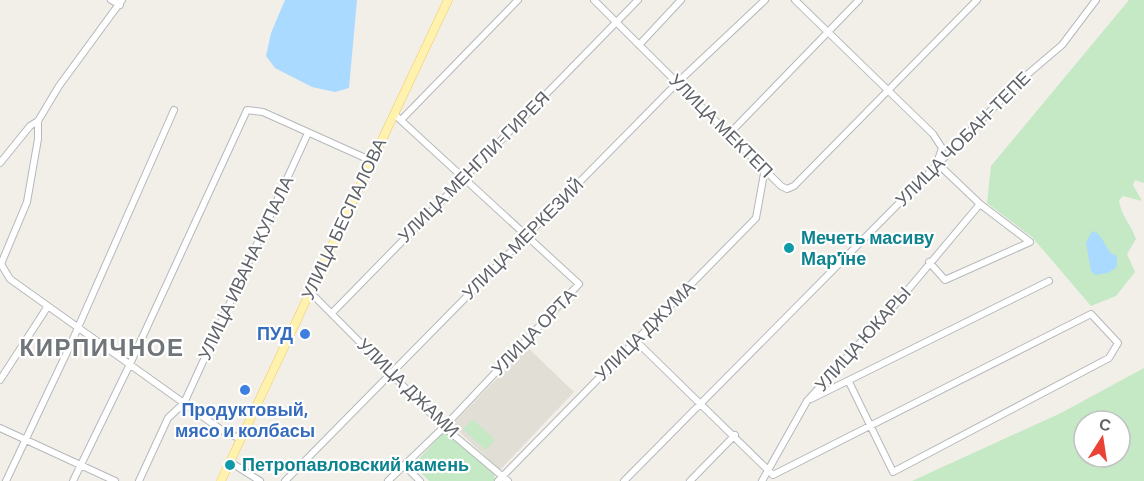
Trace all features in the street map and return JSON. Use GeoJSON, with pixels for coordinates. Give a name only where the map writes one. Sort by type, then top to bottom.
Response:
{"type":"FeatureCollection","features":[{"type":"Feature","properties":{"kind":"main road","name":"УЛИЦА БЕСПАЛОВА"},"geometry":{"type":"LineString","coordinates":[[222,480],[448,0]]}},
{"type":"Feature","properties":{"kind":"street"},"geometry":{"type":"LineString","coordinates":[[0,163],[30,126],[38,121],[59,86],[121,2],[111,0]]}},
{"type":"Feature","properties":{"kind":"street"},"geometry":{"type":"LineString","coordinates":[[401,120],[518,0]]}},
{"type":"Feature","properties":{"kind":"street","name":"УЛИЦА МЕКТЕП"},"geometry":{"type":"LineString","coordinates":[[594,0],[781,186],[787,189],[794,186],[976,0]]}},
{"type":"Feature","properties":{"kind":"street","name":"УЛИЦА МЕНГЛИ-ГИРЕЯ"},"geometry":{"type":"LineString","coordinates":[[332,313],[638,0]]}},
{"type":"Feature","properties":{"kind":"street"},"geometry":{"type":"LineString","coordinates":[[639,45],[681,0]]}},
{"type":"Feature","properties":{"kind":"street","name":"УЛИЦА МЕРКЕЗИЙ"},"geometry":{"type":"LineString","coordinates":[[285,481],[678,82],[765,0]]}},
{"type":"Feature","properties":{"kind":"street"},"geometry":{"type":"LineString","coordinates":[[795,0],[933,134],[942,148],[937,164],[980,204],[1030,242],[945,280],[929,262]]}},
{"type":"Feature","properties":{"kind":"street"},"geometry":{"type":"LineString","coordinates":[[730,133],[860,0]]}},
{"type":"Feature","properties":{"kind":"street","name":"УЛИЦА ЧОБАН-ТЕПЕ"},"geometry":{"type":"LineString","coordinates":[[624,481],[1022,79],[1062,45],[1096,0]]}},
{"type":"Feature","properties":{"kind":"street"},"geometry":{"type":"LineString","coordinates":[[6,481],[78,327],[174,110]]}},
{"type":"Feature","properties":{"kind":"street"},"geometry":{"type":"LineString","coordinates":[[73,481],[130,364],[247,110],[263,112],[372,161]]}},
{"type":"Feature","properties":{"kind":"street","name":"УЛИЦА ОРТА"},"geometry":{"type":"LineString","coordinates":[[388,481],[579,285],[464,176],[394,114]]}},
{"type":"Feature","properties":{"kind":"street"},"geometry":{"type":"LineString","coordinates":[[38,121],[38,139],[27,202],[1,264],[10,279],[184,403],[223,430],[241,439]]}},
{"type":"Feature","properties":{"kind":"street","name":"УЛИЦА ИВАНА КУПАЛА"},"geometry":{"type":"LineString","coordinates":[[139,481],[168,418],[184,403],[308,133]]}},
{"type":"Feature","properties":{"kind":"street","name":"УЛИЦА ДЖУМА"},"geometry":{"type":"LineString","coordinates":[[500,478],[756,218],[765,168]]}},
{"type":"Feature","properties":{"kind":"street","name":"УЛИЦА ЮКАРЫ"},"geometry":{"type":"LineString","coordinates":[[762,481],[807,401],[902,298],[929,262],[980,204]]}},
{"type":"Feature","properties":{"kind":"street"},"geometry":{"type":"LineString","coordinates":[[807,401],[1049,281]]}},
{"type":"Feature","properties":{"kind":"street","name":"УЛИЦА ДЖАМИ"},"geometry":{"type":"LineString","coordinates":[[310,292],[444,426],[500,478],[508,481]]}},
{"type":"Feature","properties":{"kind":"street"},"geometry":{"type":"LineString","coordinates":[[0,380],[48,306]]}},
{"type":"Feature","properties":{"kind":"street"},"geometry":{"type":"LineString","coordinates":[[636,341],[701,401],[773,475],[872,425],[1091,314],[1118,344],[1109,358],[893,472],[872,425],[849,382]]}},
{"type":"Feature","properties":{"kind":"street"},"geometry":{"type":"LineString","coordinates":[[0,428],[114,481]]}},
{"type":"Feature","properties":{"kind":"street"},"geometry":{"type":"LineString","coordinates":[[690,481],[735,435]]}},
{"type":"Feature","properties":{"kind":"street"},"geometry":{"type":"LineString","coordinates":[[230,462],[260,481]]}},
{"type":"Feature","properties":{"kind":"street"},"geometry":{"type":"LineString","coordinates":[[404,465],[420,481]]}},
{"type":"Feature","properties":{"kind":"street"},"geometry":{"type":"LineString","coordinates":[[292,476],[298,481]]}},
{"type":"Feature","properties":{"kind":"shaded area"},"geometry":{"type":"Polygon","coordinates":[[[527,347],[574,392],[500,470],[452,425],[527,347]]]}},
{"type":"Feature","properties":{"kind":"green space"},"geometry":{"type":"Polygon","coordinates":[[[1129,0],[1144,0],[1144,183],[1135,180],[1133,185],[1142,201],[1123,196],[1119,200],[1136,239],[1127,254],[1135,272],[1116,296],[1091,306],[1032,237],[987,203],[991,166],[1129,0]]]}},
{"type":"Feature","properties":{"kind":"green space"},"geometry":{"type":"Polygon","coordinates":[[[1144,368],[1144,481],[912,481],[1061,413],[1144,368]]]}},
{"type":"Feature","properties":{"kind":"green space"},"geometry":{"type":"Polygon","coordinates":[[[473,419],[495,440],[486,450],[463,429],[473,419]]]}},
{"type":"Feature","properties":{"kind":"green space"},"geometry":{"type":"Polygon","coordinates":[[[445,431],[494,472],[495,481],[429,481],[413,465],[445,431]]]}},
{"type":"Feature","properties":{"kind":"water"},"geometry":{"type":"Polygon","coordinates":[[[285,0],[357,0],[349,88],[335,92],[312,87],[275,68],[266,56],[271,33],[285,0]]]}},
{"type":"Feature","properties":{"kind":"water"},"geometry":{"type":"Polygon","coordinates":[[[1092,231],[1100,236],[1109,251],[1117,256],[1117,267],[1108,273],[1095,275],[1091,271],[1086,243],[1092,231]]]}},
{"type":"Feature","properties":{"kind":"place","name":"Мечеть масиву Мар'їне"},"geometry":{"type":"Point","coordinates":[789,248]}},
{"type":"Feature","properties":{"kind":"place","name":"ПУД"},"geometry":{"type":"Point","coordinates":[305,334]}},
{"type":"Feature","properties":{"kind":"place","name":"Продуктовый, мясо и колбасы"},"geometry":{"type":"Point","coordinates":[245,390]}},
{"type":"Feature","properties":{"kind":"place","name":"Петропавловский камень"},"geometry":{"type":"Point","coordinates":[230,465]}},
{"type":"Feature","properties":{"kind":"district","name":"КИРПИЧНОЕ"},"geometry":{"type":"Point","coordinates":[102,348]}}]}
